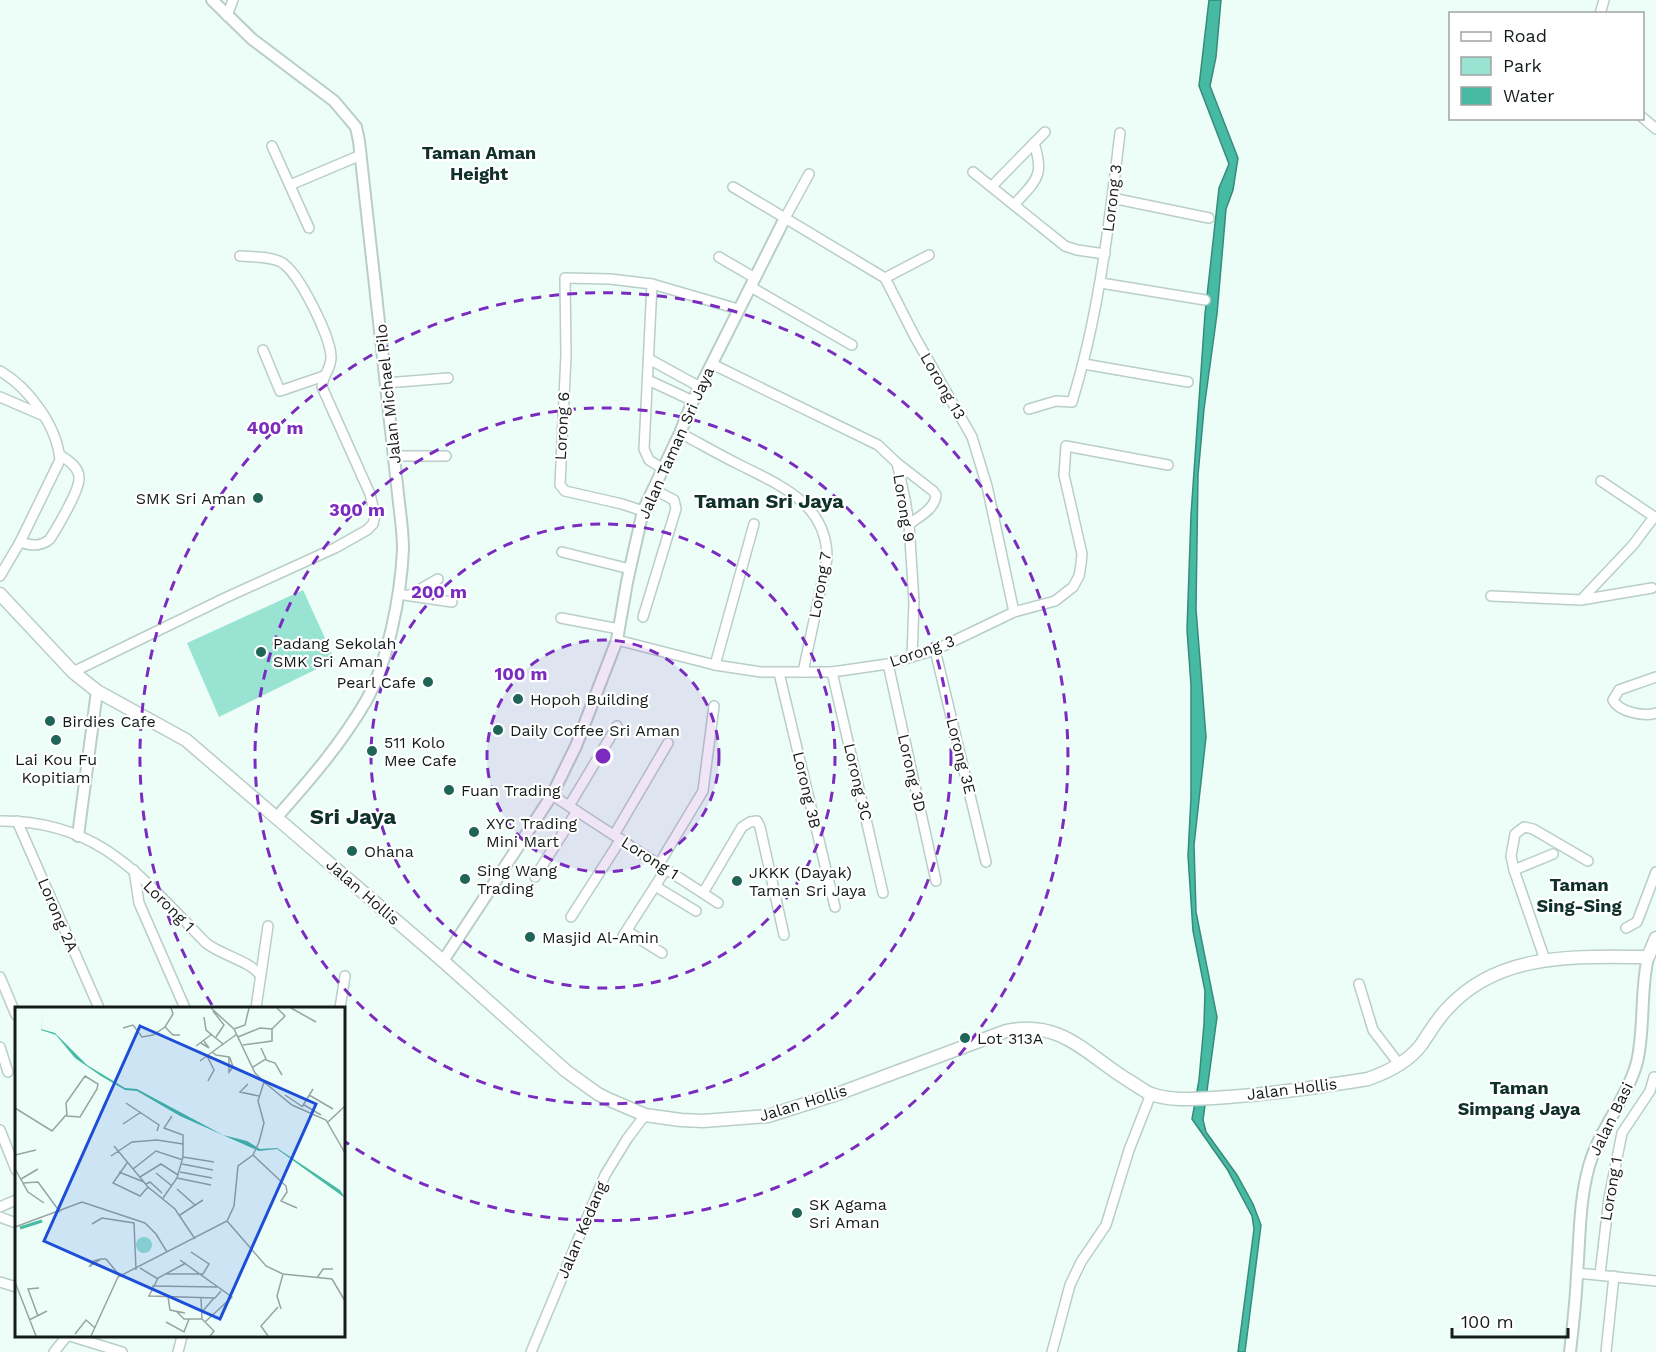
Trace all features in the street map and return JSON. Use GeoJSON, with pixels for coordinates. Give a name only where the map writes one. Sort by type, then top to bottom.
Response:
{"type":"FeatureCollection","features":[{"type":"Feature","properties":{"kind":"main road","name":"Jalan Hollis"},"geometry":{"type":"LineString","coordinates":[[0,594],[73,672],[97,691],[186,740],[443,961],[566,1071],[598,1094],[645,1115],[704,1121],[768,1116],[840,1093],[1006,1031],[1021,1028],[1044,1029],[1067,1039],[1151,1094],[1173,1098],[1193,1099],[1262,1094],[1368,1079],[1385,1073],[1419,1047],[1437,1020],[1458,997],[1480,981],[1507,969],[1527,962],[1545,960],[1648,957]]}},
{"type":"Feature","properties":{"kind":"main road"},"geometry":{"type":"LineString","coordinates":[[1648,957],[1656,938]]}},
{"type":"Feature","properties":{"kind":"street","name":"Jalan Michael Pilo"},"geometry":{"type":"LineString","coordinates":[[212,0],[252,39],[319,89],[345,112],[356,127],[361,155],[403,547],[398,594],[380,671],[367,699],[322,766],[276,818]]}},
{"type":"Feature","properties":{"kind":"street"},"geometry":{"type":"LineString","coordinates":[[227,16],[233,0]]}},
{"type":"Feature","properties":{"kind":"street"},"geometry":{"type":"LineString","coordinates":[[1644,119],[1656,129]]}},
{"type":"Feature","properties":{"kind":"street"},"geometry":{"type":"LineString","coordinates":[[992,186],[1045,132]]}},
{"type":"Feature","properties":{"kind":"street","name":"Lorong 3"},"geometry":{"type":"LineString","coordinates":[[1029,408],[1056,401],[1072,402],[1084,364],[1101,283],[1120,133]]}},
{"type":"Feature","properties":{"kind":"street"},"geometry":{"type":"LineString","coordinates":[[1014,205],[1038,174],[1040,161],[1034,143]]}},
{"type":"Feature","properties":{"kind":"street"},"geometry":{"type":"LineString","coordinates":[[272,146],[309,228]]}},
{"type":"Feature","properties":{"kind":"street"},"geometry":{"type":"LineString","coordinates":[[290,185],[361,155]]}},
{"type":"Feature","properties":{"kind":"street"},"geometry":{"type":"LineString","coordinates":[[973,172],[1065,246],[1105,254]]}},
{"type":"Feature","properties":{"kind":"street"},"geometry":{"type":"LineString","coordinates":[[785,218],[809,174]]}},
{"type":"Feature","properties":{"kind":"street"},"geometry":{"type":"LineString","coordinates":[[733,186],[885,278],[929,255]]}},
{"type":"Feature","properties":{"kind":"street"},"geometry":{"type":"LineString","coordinates":[[1112,198],[1209,218]]}},
{"type":"Feature","properties":{"kind":"street","name":"Jalan Taman Sri Jaya"},"geometry":{"type":"LineString","coordinates":[[443,961],[552,795],[590,716],[618,635],[643,511],[693,401],[785,218]]}},
{"type":"Feature","properties":{"kind":"street"},"geometry":{"type":"LineString","coordinates":[[73,672],[225,598],[335,548],[368,530],[373,524],[375,515],[370,494],[324,393],[322,384],[331,360],[330,349],[313,308],[298,278],[281,262],[261,257],[240,256]]}},
{"type":"Feature","properties":{"kind":"street"},"geometry":{"type":"LineString","coordinates":[[719,257],[753,282],[852,345]]}},
{"type":"Feature","properties":{"kind":"street","name":"Lorong 6"},"geometry":{"type":"LineString","coordinates":[[643,511],[622,504],[573,494],[565,491],[560,485],[566,355],[565,278],[610,279],[652,284]]}},
{"type":"Feature","properties":{"kind":"street","name":"Lorong 13"},"geometry":{"type":"LineString","coordinates":[[885,278],[915,337],[972,437],[987,486],[1014,612]]}},
{"type":"Feature","properties":{"kind":"street"},"geometry":{"type":"LineString","coordinates":[[1101,283],[1205,300]]}},
{"type":"Feature","properties":{"kind":"street"},"geometry":{"type":"LineString","coordinates":[[663,469],[649,460],[644,449],[652,284],[738,309]]}},
{"type":"Feature","properties":{"kind":"street"},"geometry":{"type":"LineString","coordinates":[[263,350],[280,391],[324,376]]}},
{"type":"Feature","properties":{"kind":"street"},"geometry":{"type":"LineString","coordinates":[[649,359],[700,387]]}},
{"type":"Feature","properties":{"kind":"street","name":"Lorong 9"},"geometry":{"type":"LineString","coordinates":[[712,364],[878,445],[897,463],[909,524],[914,602],[912,657]]}},
{"type":"Feature","properties":{"kind":"street"},"geometry":{"type":"LineString","coordinates":[[1084,364],[1188,382]]}},
{"type":"Feature","properties":{"kind":"street"},"geometry":{"type":"LineString","coordinates":[[0,371],[20,387],[44,416],[59,446],[60,455],[58,467],[0,576]]}},
{"type":"Feature","properties":{"kind":"street"},"geometry":{"type":"LineString","coordinates":[[386,382],[448,378]]}},
{"type":"Feature","properties":{"kind":"street"},"geometry":{"type":"LineString","coordinates":[[648,380],[693,401]]}},
{"type":"Feature","properties":{"kind":"street"},"geometry":{"type":"LineString","coordinates":[[0,397],[44,416]]}},
{"type":"Feature","properties":{"kind":"street","name":"Lorong 7"},"geometry":{"type":"LineString","coordinates":[[680,433],[781,486],[808,508],[823,529],[827,544],[827,559],[803,672]]}},
{"type":"Feature","properties":{"kind":"street","name":"Lorong 3"},"geometry":{"type":"LineString","coordinates":[[561,618],[715,665],[779,673],[832,672],[888,664],[935,650],[1014,612],[1055,601],[1073,586],[1078,576],[1082,554],[1064,475],[1066,446],[1168,465]]}},
{"type":"Feature","properties":{"kind":"street"},"geometry":{"type":"LineString","coordinates":[[20,542],[35,545],[46,542],[74,493],[79,481],[78,472],[68,459],[60,455]]}},
{"type":"Feature","properties":{"kind":"street"},"geometry":{"type":"LineString","coordinates":[[394,456],[446,456]]}},
{"type":"Feature","properties":{"kind":"street"},"geometry":{"type":"LineString","coordinates":[[897,463],[936,495],[935,503],[909,524]]}},
{"type":"Feature","properties":{"kind":"street"},"geometry":{"type":"LineString","coordinates":[[1581,600],[1655,518],[1601,481]]}},
{"type":"Feature","properties":{"kind":"street"},"geometry":{"type":"LineString","coordinates":[[643,617],[676,509],[674,500],[653,489]]}},
{"type":"Feature","properties":{"kind":"street"},"geometry":{"type":"LineString","coordinates":[[715,665],[754,524]]}},
{"type":"Feature","properties":{"kind":"street"},"geometry":{"type":"LineString","coordinates":[[562,552],[630,569]]}},
{"type":"Feature","properties":{"kind":"street"},"geometry":{"type":"LineString","coordinates":[[410,595],[438,579]]}},
{"type":"Feature","properties":{"kind":"street"},"geometry":{"type":"LineString","coordinates":[[1491,596],[1581,600],[1652,588]]}},
{"type":"Feature","properties":{"kind":"street"},"geometry":{"type":"LineString","coordinates":[[398,594],[452,602]]}},
{"type":"Feature","properties":{"kind":"street","name":"Lorong 3E"},"geometry":{"type":"LineString","coordinates":[[935,650],[986,862]]}},
{"type":"Feature","properties":{"kind":"street","name":"Lorong 3D"},"geometry":{"type":"LineString","coordinates":[[888,664],[936,881]]}},
{"type":"Feature","properties":{"kind":"street","name":"Lorong 3C"},"geometry":{"type":"LineString","coordinates":[[832,672],[883,893]]}},
{"type":"Feature","properties":{"kind":"street","name":"Lorong 3B"},"geometry":{"type":"LineString","coordinates":[[779,673],[835,907]]}},
{"type":"Feature","properties":{"kind":"street"},"geometry":{"type":"LineString","coordinates":[[1656,677],[1619,690],[1613,700],[1620,709],[1647,715],[1656,713]]}},
{"type":"Feature","properties":{"kind":"street"},"geometry":{"type":"LineString","coordinates":[[78,836],[97,691]]}},
{"type":"Feature","properties":{"kind":"street"},"geometry":{"type":"LineString","coordinates":[[662,953],[625,933],[656,886],[663,866],[703,791],[714,706]]}},
{"type":"Feature","properties":{"kind":"street"},"geometry":{"type":"LineString","coordinates":[[535,877],[617,726]]}},
{"type":"Feature","properties":{"kind":"street"},"geometry":{"type":"LineString","coordinates":[[571,917],[668,743]]}},
{"type":"Feature","properties":{"kind":"street","name":"Lorong 1"},"geometry":{"type":"LineString","coordinates":[[552,795],[718,903]]}},
{"type":"Feature","properties":{"kind":"street","name":"Lorong 1"},"geometry":{"type":"LineString","coordinates":[[0,821],[40,823],[78,836],[116,856],[134,870],[214,950],[254,968],[260,975]]}},
{"type":"Feature","properties":{"kind":"street","name":"Lorong 2A"},"geometry":{"type":"LineString","coordinates":[[17,821],[99,1007]]}},
{"type":"Feature","properties":{"kind":"street"},"geometry":{"type":"LineString","coordinates":[[703,893],[742,827],[757,821],[784,935]]}},
{"type":"Feature","properties":{"kind":"street"},"geometry":{"type":"LineString","coordinates":[[1545,960],[1514,870],[1511,856],[1513,838],[1517,830],[1524,827],[1533,829],[1588,861]]}},
{"type":"Feature","properties":{"kind":"street"},"geometry":{"type":"LineString","coordinates":[[1514,870],[1553,854]]}},
{"type":"Feature","properties":{"kind":"street"},"geometry":{"type":"LineString","coordinates":[[134,870],[139,903],[185,1007]]}},
{"type":"Feature","properties":{"kind":"street"},"geometry":{"type":"LineString","coordinates":[[1626,928],[1637,922],[1656,872]]}},
{"type":"Feature","properties":{"kind":"street"},"geometry":{"type":"LineString","coordinates":[[656,886],[696,911]]}},
{"type":"Feature","properties":{"kind":"street"},"geometry":{"type":"LineString","coordinates":[[256,1007],[268,926]]}},
{"type":"Feature","properties":{"kind":"street","name":"Jalan Basi"},"geometry":{"type":"LineString","coordinates":[[1570,1352],[1578,1273],[1581,1198],[1594,1151],[1628,1088],[1636,1063],[1641,1043],[1648,957]]}},
{"type":"Feature","properties":{"kind":"street"},"geometry":{"type":"LineString","coordinates":[[340,1007],[345,976]]}},
{"type":"Feature","properties":{"kind":"street"},"geometry":{"type":"LineString","coordinates":[[0,977],[15,1013]]}},
{"type":"Feature","properties":{"kind":"street"},"geometry":{"type":"LineString","coordinates":[[1359,984],[1373,1030],[1399,1064]]}},
{"type":"Feature","properties":{"kind":"street"},"geometry":{"type":"LineString","coordinates":[[0,1047],[8,1072]]}},
{"type":"Feature","properties":{"kind":"street","name":"Lorong 1"},"geometry":{"type":"LineString","coordinates":[[1600,1274],[1609,1198],[1622,1133],[1650,1091],[1654,1077]]}},
{"type":"Feature","properties":{"kind":"street"},"geometry":{"type":"LineString","coordinates":[[1052,1352],[1070,1285],[1081,1262],[1106,1225],[1129,1150],[1151,1094]]}},
{"type":"Feature","properties":{"kind":"street","name":"Jalan Kedang"},"geometry":{"type":"LineString","coordinates":[[531,1352],[605,1175],[645,1115]]}},
{"type":"Feature","properties":{"kind":"street"},"geometry":{"type":"LineString","coordinates":[[0,1130],[15,1168]]}},
{"type":"Feature","properties":{"kind":"street"},"geometry":{"type":"LineString","coordinates":[[0,1207],[15,1200]]}},
{"type":"Feature","properties":{"kind":"street"},"geometry":{"type":"LineString","coordinates":[[0,1216],[15,1223]]}},
{"type":"Feature","properties":{"kind":"street"},"geometry":{"type":"LineString","coordinates":[[1578,1273],[1656,1281]]}},
{"type":"Feature","properties":{"kind":"street"},"geometry":{"type":"LineString","coordinates":[[1606,1352],[1614,1276]]}},
{"type":"Feature","properties":{"kind":"street"},"geometry":{"type":"LineString","coordinates":[[0,1282],[15,1287]]}},
{"type":"Feature","properties":{"kind":"street"},"geometry":{"type":"LineString","coordinates":[[54,1352],[67,1337]]}},
{"type":"Feature","properties":{"kind":"street"},"geometry":{"type":"LineString","coordinates":[[75,1337],[122,1352]]}},
{"type":"Feature","properties":{"kind":"street"},"geometry":{"type":"LineString","coordinates":[[178,1352],[182,1337]]}},
{"type":"Feature","properties":{"kind":"green space","name":"Padang Sekolah SMK Sri Aman"},"geometry":{"type":"Polygon","coordinates":[[[303,590],[335,660],[219,717],[187,643],[303,590]]]}},
{"type":"Feature","properties":{"kind":"water"},"geometry":{"type":"Polygon","coordinates":[[[1209,0],[1221,0],[1216,57],[1210,86],[1238,158],[1233,190],[1226,209],[1217,314],[1198,475],[1196,609],[1206,737],[1194,845],[1196,912],[1217,1017],[1203,1120],[1206,1132],[1237,1175],[1253,1204],[1261,1225],[1245,1352],[1238,1352],[1254,1229],[1252,1216],[1227,1169],[1192,1119],[1199,1080],[1205,991],[1193,931],[1188,856],[1191,797],[1191,685],[1187,630],[1191,515],[1205,314],[1219,188],[1229,164],[1199,86],[1209,0]]]}},
{"type":"Feature","properties":{"kind":"place","name":"SMK Sri Aman"},"geometry":{"type":"Point","coordinates":[258,498]}},
{"type":"Feature","properties":{"kind":"place","name":"Padang Sekolah SMK Sri Aman"},"geometry":{"type":"Point","coordinates":[261,652]}},
{"type":"Feature","properties":{"kind":"place","name":"Pearl Cafe"},"geometry":{"type":"Point","coordinates":[428,682]}},
{"type":"Feature","properties":{"kind":"place","name":"Hopoh Building"},"geometry":{"type":"Point","coordinates":[518,699]}},
{"type":"Feature","properties":{"kind":"place","name":"Birdies Cafe"},"geometry":{"type":"Point","coordinates":[50,721]}},
{"type":"Feature","properties":{"kind":"place","name":"Daily Coffee Sri Aman"},"geometry":{"type":"Point","coordinates":[498,730]}},
{"type":"Feature","properties":{"kind":"place","name":"Lai Kou Fu Kopitiam"},"geometry":{"type":"Point","coordinates":[56,740]}},
{"type":"Feature","properties":{"kind":"place","name":"511 Kolo Mee Cafe"},"geometry":{"type":"Point","coordinates":[372,751]}},
{"type":"Feature","properties":{"kind":"place","name":"Fuan Trading"},"geometry":{"type":"Point","coordinates":[449,790]}},
{"type":"Feature","properties":{"kind":"place","name":"XYC Trading Mini Mart"},"geometry":{"type":"Point","coordinates":[474,832]}},
{"type":"Feature","properties":{"kind":"place","name":"Ohana"},"geometry":{"type":"Point","coordinates":[352,851]}},
{"type":"Feature","properties":{"kind":"place","name":"Sing Wang Trading"},"geometry":{"type":"Point","coordinates":[465,879]}},
{"type":"Feature","properties":{"kind":"place","name":"JKKK (Dayak) Taman Sri Jaya"},"geometry":{"type":"Point","coordinates":[737,881]}},
{"type":"Feature","properties":{"kind":"place","name":"Masjid Al-Amin"},"geometry":{"type":"Point","coordinates":[530,937]}},
{"type":"Feature","properties":{"kind":"place","name":"Lot 313A"},"geometry":{"type":"Point","coordinates":[965,1038]}},
{"type":"Feature","properties":{"kind":"place","name":"SK Agama Sri Aman"},"geometry":{"type":"Point","coordinates":[797,1213]}},
{"type":"Feature","properties":{"kind":"district","name":"Taman Aman Height"},"geometry":{"type":"Point","coordinates":[479,162]}},
{"type":"Feature","properties":{"kind":"district","name":"Taman Sri Jaya"},"geometry":{"type":"Point","coordinates":[769,501]}},
{"type":"Feature","properties":{"kind":"district","name":"Sri Jaya"},"geometry":{"type":"Point","coordinates":[353,816]}},
{"type":"Feature","properties":{"kind":"district","name":"Taman Sing-Sing"},"geometry":{"type":"Point","coordinates":[1579,894]}},
{"type":"Feature","properties":{"kind":"district","name":"Taman Simpang Jaya"},"geometry":{"type":"Point","coordinates":[1519,1097]}}]}
